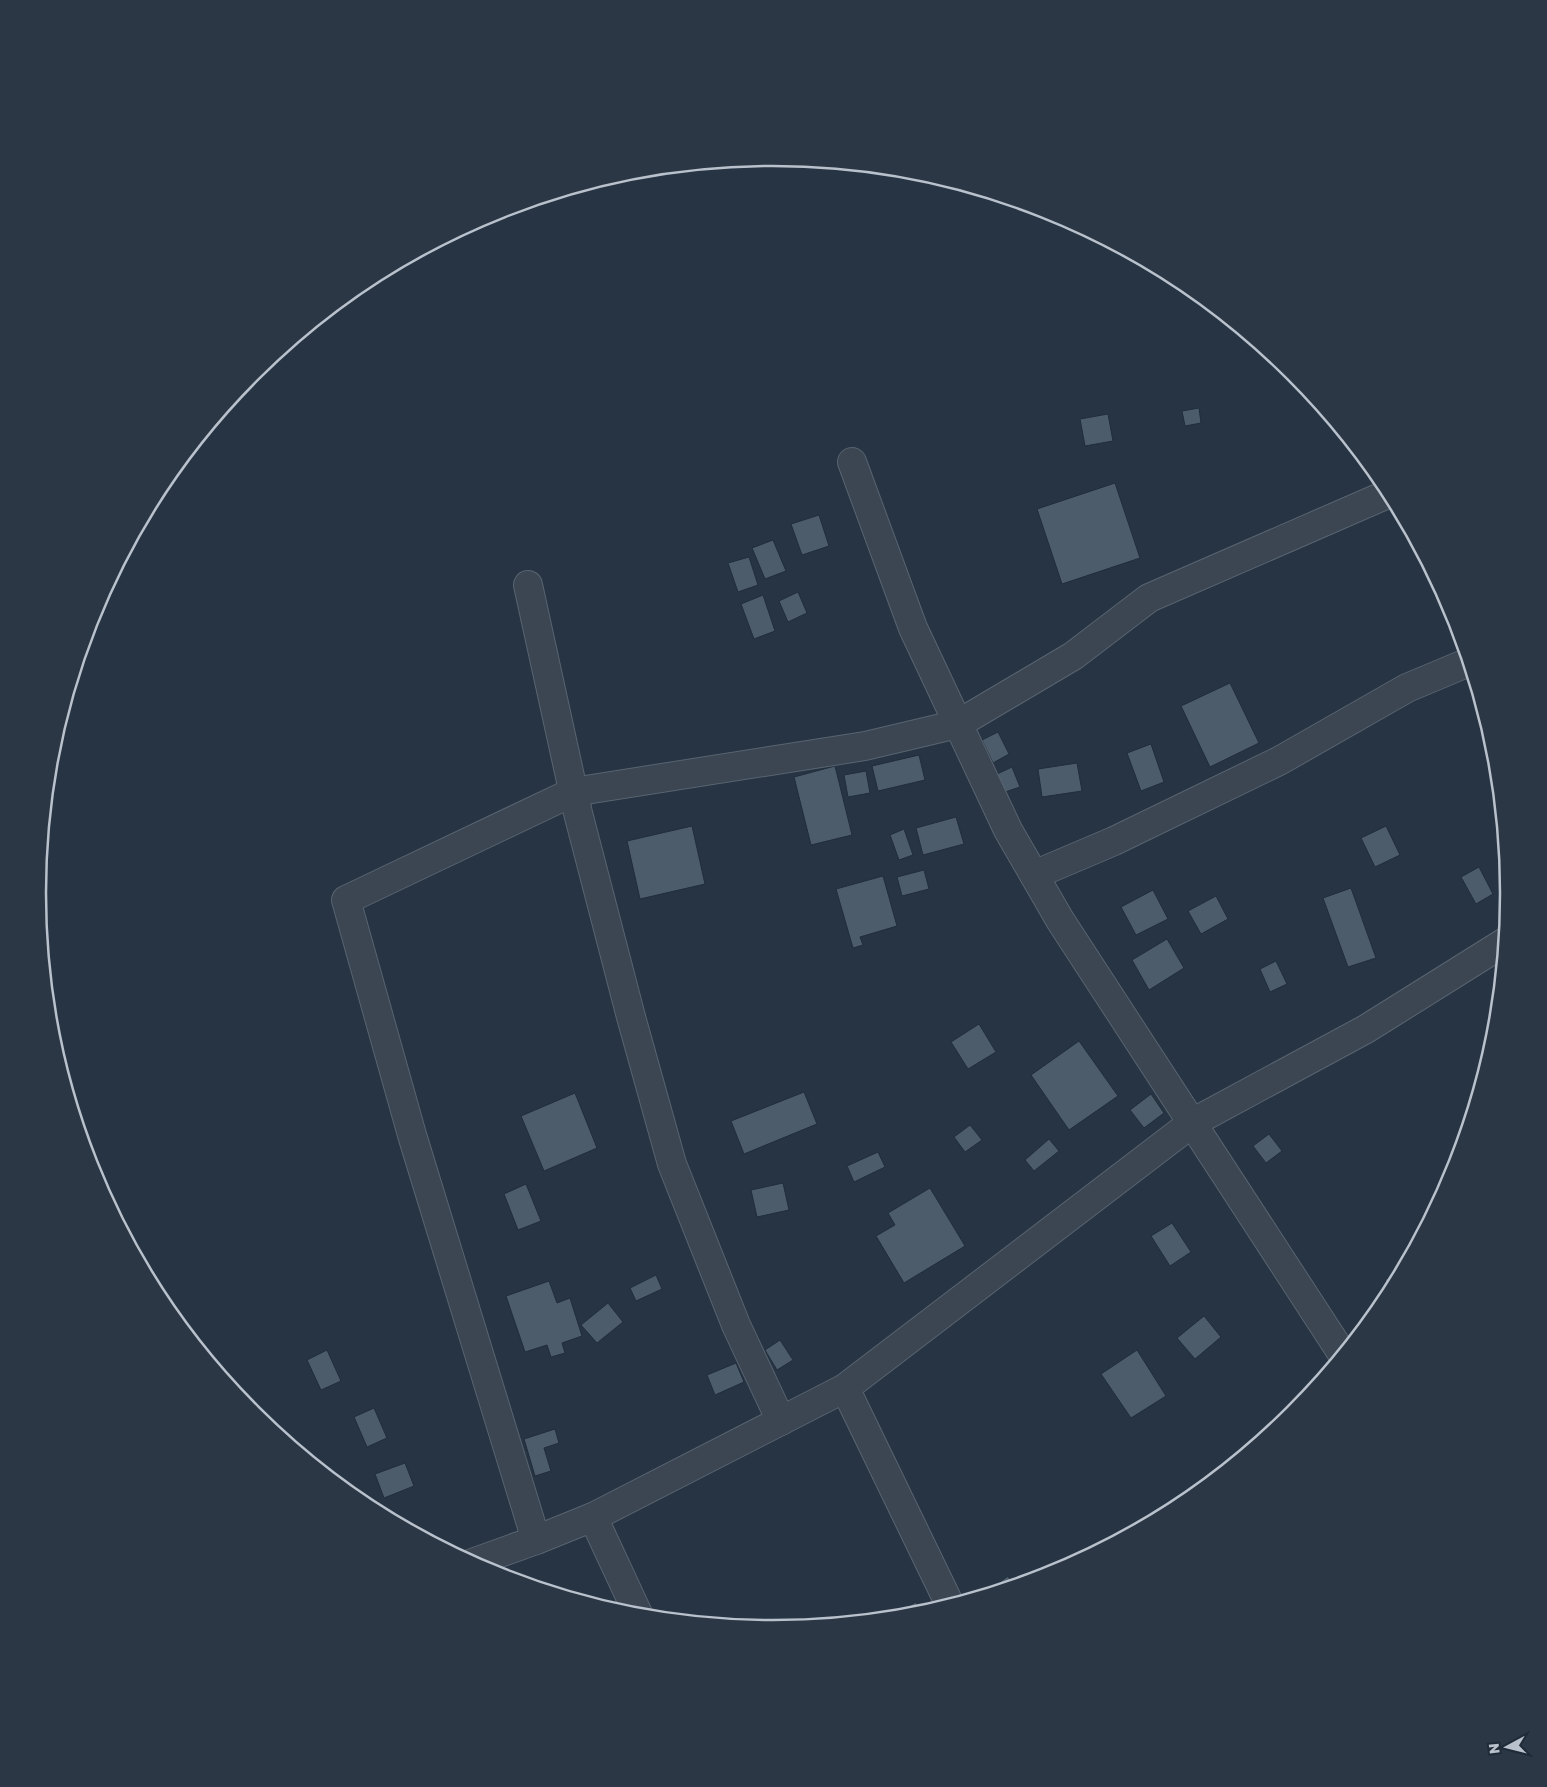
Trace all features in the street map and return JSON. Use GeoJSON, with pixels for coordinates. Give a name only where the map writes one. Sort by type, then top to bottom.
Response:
{"type":"FeatureCollection","features":[{"type":"Feature","properties":{"kind":"street"},"geometry":{"type":"LineString","coordinates":[[852,462],[913,628],[1008,830],[1060,920],[1340,1349]]}},
{"type":"Feature","properties":{"kind":"street"},"geometry":{"type":"LineString","coordinates":[[536,1540],[412,1134],[346,900],[573,792],[865,746],[958,724],[1073,656],[1148,598],[1382,496]]}},
{"type":"Feature","properties":{"kind":"street"},"geometry":{"type":"LineString","coordinates":[[528,586],[573,792],[631,1017],[672,1164],[736,1325],[780,1421]]}},
{"type":"Feature","properties":{"kind":"street"},"geometry":{"type":"LineString","coordinates":[[1034,875],[1114,841],[1279,761],[1407,688],[1463,664]]}},
{"type":"Feature","properties":{"kind":"street"},"geometry":{"type":"LineString","coordinates":[[482,1559],[593,1517],[845,1388],[1192,1123],[1366,1028],[1499,946]]}},
{"type":"Feature","properties":{"kind":"street"},"geometry":{"type":"LineString","coordinates":[[845,1388],[947,1599]]}},
{"type":"Feature","properties":{"kind":"street"},"geometry":{"type":"LineString","coordinates":[[593,1517],[635,1608]]}},
{"type":"Feature","properties":{"kind":"building"},"geometry":{"type":"Polygon","coordinates":[[[1199,408],[1201,423],[1185,426],[1182,411],[1199,408]]]}},
{"type":"Feature","properties":{"kind":"building"},"geometry":{"type":"Polygon","coordinates":[[[1108,414],[1113,441],[1085,446],[1080,419],[1108,414]]]}},
{"type":"Feature","properties":{"kind":"building"},"geometry":{"type":"Polygon","coordinates":[[[1115,483],[1140,558],[1062,584],[1037,509],[1115,483]]]}},
{"type":"Feature","properties":{"kind":"building"},"geometry":{"type":"Polygon","coordinates":[[[819,515],[829,546],[802,555],[791,524],[819,515]]]}},
{"type":"Feature","properties":{"kind":"building"},"geometry":{"type":"Polygon","coordinates":[[[773,540],[786,571],[765,579],[752,548],[773,540]]]}},
{"type":"Feature","properties":{"kind":"building"},"geometry":{"type":"Polygon","coordinates":[[[749,557],[758,585],[738,592],[728,563],[749,557]]]}},
{"type":"Feature","properties":{"kind":"building"},"geometry":{"type":"Polygon","coordinates":[[[798,592],[807,613],[788,622],[779,601],[798,592]]]}},
{"type":"Feature","properties":{"kind":"building"},"geometry":{"type":"Polygon","coordinates":[[[763,595],[775,631],[754,639],[741,604],[763,595]]]}},
{"type":"Feature","properties":{"kind":"building"},"geometry":{"type":"Polygon","coordinates":[[[1230,683],[1259,743],[1210,767],[1181,706],[1230,683]]]}},
{"type":"Feature","properties":{"kind":"building"},"geometry":{"type":"Polygon","coordinates":[[[998,732],[1009,754],[993,763],[982,740],[998,732]]]}},
{"type":"Feature","properties":{"kind":"building"},"geometry":{"type":"Polygon","coordinates":[[[1151,744],[1164,782],[1141,791],[1127,753],[1151,744]]]}},
{"type":"Feature","properties":{"kind":"building"},"geometry":{"type":"Polygon","coordinates":[[[919,755],[925,780],[878,791],[872,766],[919,755]]]}},
{"type":"Feature","properties":{"kind":"building"},"geometry":{"type":"Polygon","coordinates":[[[1077,763],[1082,791],[1042,797],[1038,769],[1077,763]]]}},
{"type":"Feature","properties":{"kind":"building"},"geometry":{"type":"Polygon","coordinates":[[[835,766],[852,835],[811,845],[794,777],[835,766]]]}},
{"type":"Feature","properties":{"kind":"building"},"geometry":{"type":"Polygon","coordinates":[[[1012,767],[1020,787],[1005,792],[997,774],[1012,767]]]}},
{"type":"Feature","properties":{"kind":"building"},"geometry":{"type":"Polygon","coordinates":[[[866,771],[870,793],[848,797],[844,775],[866,771]]]}},
{"type":"Feature","properties":{"kind":"building"},"geometry":{"type":"Polygon","coordinates":[[[956,817],[964,844],[923,855],[916,828],[956,817]]]}},
{"type":"Feature","properties":{"kind":"building"},"geometry":{"type":"Polygon","coordinates":[[[692,826],[705,884],[640,899],[627,841],[692,826]]]}},
{"type":"Feature","properties":{"kind":"building"},"geometry":{"type":"Polygon","coordinates":[[[1386,826],[1400,855],[1375,867],[1361,838],[1386,826]]]}},
{"type":"Feature","properties":{"kind":"building"},"geometry":{"type":"Polygon","coordinates":[[[904,829],[913,855],[899,860],[890,835],[904,829]]]}},
{"type":"Feature","properties":{"kind":"building"},"geometry":{"type":"Polygon","coordinates":[[[1479,867],[1493,894],[1476,904],[1461,877],[1479,867]]]}},
{"type":"Feature","properties":{"kind":"building"},"geometry":{"type":"Polygon","coordinates":[[[924,870],[929,889],[902,896],[897,877],[924,870]]]}},
{"type":"Feature","properties":{"kind":"building"},"geometry":{"type":"Polygon","coordinates":[[[883,876],[897,926],[860,937],[863,945],[853,948],[836,889],[883,876]]]}},
{"type":"Feature","properties":{"kind":"building"},"geometry":{"type":"Polygon","coordinates":[[[1351,888],[1376,958],[1348,967],[1323,898],[1351,888]]]}},
{"type":"Feature","properties":{"kind":"building"},"geometry":{"type":"Polygon","coordinates":[[[1153,890],[1168,919],[1136,935],[1121,907],[1153,890]]]}},
{"type":"Feature","properties":{"kind":"building"},"geometry":{"type":"Polygon","coordinates":[[[1216,896],[1228,919],[1201,934],[1188,911],[1216,896]]]}},
{"type":"Feature","properties":{"kind":"building"},"geometry":{"type":"Polygon","coordinates":[[[1167,939],[1184,968],[1149,990],[1132,960],[1167,939]]]}},
{"type":"Feature","properties":{"kind":"building"},"geometry":{"type":"Polygon","coordinates":[[[1276,961],[1287,984],[1270,992],[1260,969],[1276,961]]]}},
{"type":"Feature","properties":{"kind":"building"},"geometry":{"type":"Polygon","coordinates":[[[979,1024],[996,1052],[968,1069],[951,1042],[979,1024]]]}},
{"type":"Feature","properties":{"kind":"building"},"geometry":{"type":"Polygon","coordinates":[[[1079,1041],[1118,1096],[1069,1130],[1031,1075],[1079,1041]]]}},
{"type":"Feature","properties":{"kind":"building"},"geometry":{"type":"Polygon","coordinates":[[[804,1092],[817,1124],[744,1154],[731,1121],[804,1092]]]}},
{"type":"Feature","properties":{"kind":"building"},"geometry":{"type":"Polygon","coordinates":[[[575,1093],[597,1148],[544,1171],[521,1116],[575,1093]]]}},
{"type":"Feature","properties":{"kind":"building"},"geometry":{"type":"Polygon","coordinates":[[[1151,1094],[1164,1113],[1144,1128],[1130,1110],[1151,1094]]]}},
{"type":"Feature","properties":{"kind":"building"},"geometry":{"type":"Polygon","coordinates":[[[970,1125],[982,1140],[965,1152],[954,1137],[970,1125]]]}},
{"type":"Feature","properties":{"kind":"building"},"geometry":{"type":"Polygon","coordinates":[[[1269,1134],[1282,1151],[1266,1163],[1253,1146],[1269,1134]]]}},
{"type":"Feature","properties":{"kind":"building"},"geometry":{"type":"Polygon","coordinates":[[[1049,1139],[1059,1151],[1034,1171],[1025,1160],[1049,1139]]]}},
{"type":"Feature","properties":{"kind":"building"},"geometry":{"type":"Polygon","coordinates":[[[878,1152],[885,1167],[854,1182],[847,1166],[878,1152]]]}},
{"type":"Feature","properties":{"kind":"building"},"geometry":{"type":"Polygon","coordinates":[[[783,1183],[789,1210],[757,1217],[751,1190],[783,1183]]]}},
{"type":"Feature","properties":{"kind":"building"},"geometry":{"type":"Polygon","coordinates":[[[526,1184],[541,1221],[518,1230],[504,1194],[526,1184]]]}},
{"type":"Feature","properties":{"kind":"building"},"geometry":{"type":"Polygon","coordinates":[[[930,1188],[965,1246],[904,1283],[876,1236],[895,1225],[888,1213],[930,1188]]]}},
{"type":"Feature","properties":{"kind":"building"},"geometry":{"type":"Polygon","coordinates":[[[1172,1223],[1191,1252],[1170,1266],[1151,1236],[1172,1223]]]}},
{"type":"Feature","properties":{"kind":"building"},"geometry":{"type":"Polygon","coordinates":[[[656,1275],[662,1289],[636,1301],[630,1288],[656,1275]]]}},
{"type":"Feature","properties":{"kind":"building"},"geometry":{"type":"Polygon","coordinates":[[[1392,1275],[1387,1283],[1385,1280],[1392,1275]]]}},
{"type":"Feature","properties":{"kind":"building"},"geometry":{"type":"Polygon","coordinates":[[[549,1281],[557,1303],[570,1298],[582,1336],[562,1343],[565,1353],[551,1357],[547,1345],[525,1352],[506,1296],[549,1281]]]}},
{"type":"Feature","properties":{"kind":"building"},"geometry":{"type":"Polygon","coordinates":[[[608,1303],[623,1322],[597,1343],[581,1325],[608,1303]]]}},
{"type":"Feature","properties":{"kind":"building"},"geometry":{"type":"Polygon","coordinates":[[[1204,1316],[1221,1337],[1195,1359],[1177,1338],[1204,1316]]]}},
{"type":"Feature","properties":{"kind":"building"},"geometry":{"type":"Polygon","coordinates":[[[780,1340],[793,1360],[777,1370],[765,1350],[780,1340]]]}},
{"type":"Feature","properties":{"kind":"building"},"geometry":{"type":"Polygon","coordinates":[[[327,1350],[341,1381],[321,1390],[307,1360],[327,1350]]]}},
{"type":"Feature","properties":{"kind":"building"},"geometry":{"type":"Polygon","coordinates":[[[1137,1350],[1166,1396],[1131,1418],[1101,1374],[1137,1350]]]}},
{"type":"Feature","properties":{"kind":"building"},"geometry":{"type":"Polygon","coordinates":[[[736,1363],[744,1382],[715,1395],[707,1375],[736,1363]]]}},
{"type":"Feature","properties":{"kind":"building"},"geometry":{"type":"Polygon","coordinates":[[[374,1408],[387,1438],[367,1447],[354,1417],[374,1408]]]}},
{"type":"Feature","properties":{"kind":"building"},"geometry":{"type":"Polygon","coordinates":[[[555,1429],[559,1443],[544,1448],[551,1471],[535,1476],[524,1439],[555,1429]]]}},
{"type":"Feature","properties":{"kind":"building"},"geometry":{"type":"Polygon","coordinates":[[[405,1463],[414,1486],[384,1498],[375,1474],[405,1463]]]}},
{"type":"Feature","properties":{"kind":"building"},"geometry":{"type":"Polygon","coordinates":[[[1008,1576],[1011,1581],[1007,1582],[995,1586],[1008,1576]]]}},
{"type":"Feature","properties":{"kind":"building"},"geometry":{"type":"Polygon","coordinates":[[[916,1602],[918,1606],[915,1607],[904,1609],[916,1602]]]}}]}
